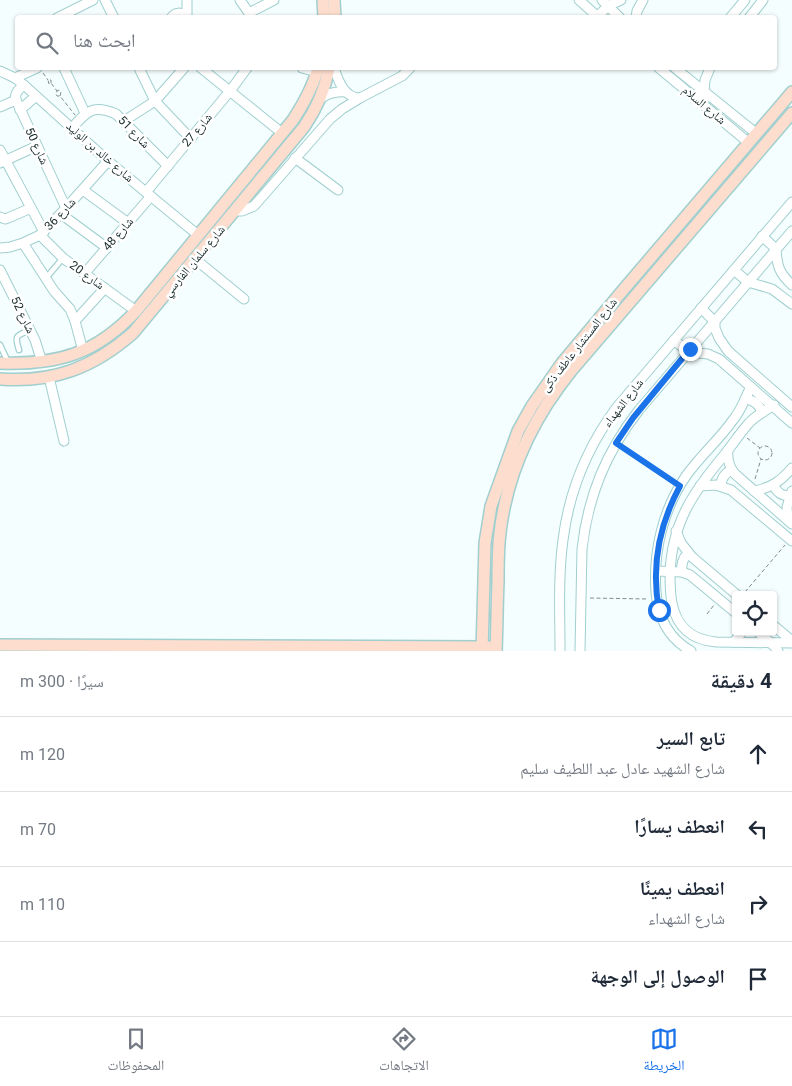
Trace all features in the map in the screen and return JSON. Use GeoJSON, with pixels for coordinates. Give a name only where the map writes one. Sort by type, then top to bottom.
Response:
{"type":"FeatureCollection","features":[{"type":"Feature","properties":{"kind":"street"},"geometry":{"type":"LineString","coordinates":[[62,15],[80,3],[93,0]]}},
{"type":"Feature","properties":{"kind":"street"},"geometry":{"type":"LineString","coordinates":[[105,0],[112,15]]}},
{"type":"Feature","properties":{"kind":"street"},"geometry":{"type":"LineString","coordinates":[[174,15],[186,0]]}},
{"type":"Feature","properties":{"kind":"street"},"geometry":{"type":"LineString","coordinates":[[186,0],[186,15]]}},
{"type":"Feature","properties":{"kind":"street"},"geometry":{"type":"LineString","coordinates":[[240,0],[250,15],[274,0]]}},
{"type":"Feature","properties":{"kind":"street"},"geometry":{"type":"LineString","coordinates":[[323,0],[324,15]]}},
{"type":"Feature","properties":{"kind":"street"},"geometry":{"type":"LineString","coordinates":[[334,0],[335,15]]}},
{"type":"Feature","properties":{"kind":"street"},"geometry":{"type":"LineString","coordinates":[[578,0],[597,15]]}},
{"type":"Feature","properties":{"kind":"street"},"geometry":{"type":"LineString","coordinates":[[605,3],[621,0]]}},
{"type":"Feature","properties":{"kind":"street"},"geometry":{"type":"LineString","coordinates":[[732,15],[745,0]]}},
{"type":"Feature","properties":{"kind":"street"},"geometry":{"type":"LineString","coordinates":[[751,15],[763,0]]}},
{"type":"Feature","properties":{"kind":"street"},"geometry":{"type":"LineString","coordinates":[[637,15],[639,2]]}},
{"type":"Feature","properties":{"kind":"street"},"geometry":{"type":"LineString","coordinates":[[600,15],[605,3]]}},
{"type":"Feature","properties":{"kind":"street"},"geometry":{"type":"LineString","coordinates":[[605,3],[617,15]]}},
{"type":"Feature","properties":{"kind":"street"},"geometry":{"type":"LineString","coordinates":[[15,78],[33,70]]}},
{"type":"Feature","properties":{"kind":"street"},"geometry":{"type":"LineString","coordinates":[[65,70],[82,117],[72,128]]}},
{"type":"Feature","properties":{"kind":"street"},"geometry":{"type":"LineString","coordinates":[[139,70],[155,101],[191,138]]}},
{"type":"Feature","properties":{"kind":"street"},"geometry":{"type":"LineString","coordinates":[[124,121],[155,101],[182,70]]}},
{"type":"Feature","properties":{"kind":"street"},"geometry":{"type":"LineString","coordinates":[[204,70],[282,133]]}},
{"type":"Feature","properties":{"kind":"street","name":"شارع 27"},"geometry":{"type":"LineString","coordinates":[[149,194],[168,166],[246,70]]}},
{"type":"Feature","properties":{"kind":"street","name":"شارع سلمان الفارسي"},"geometry":{"type":"LineString","coordinates":[[5,363],[42,362],[63,358],[83,351],[112,334],[136,311],[293,120],[311,89],[317,70]]}},
{"type":"Feature","properties":{"kind":"street","name":"شارع سلمان الفارسي"},"geometry":{"type":"LineString","coordinates":[[3,379],[49,377],[83,367],[101,358],[133,333],[304,127],[320,99],[329,70]]}},
{"type":"Feature","properties":{"kind":"street"},"geometry":{"type":"LineString","coordinates":[[335,70],[339,81],[349,96],[360,98]]}},
{"type":"Feature","properties":{"kind":"street"},"geometry":{"type":"LineString","coordinates":[[235,211],[242,211],[254,206],[330,119],[342,109],[402,76],[408,70]]}},
{"type":"Feature","properties":{"kind":"street","name":"شارع السلام"},"geometry":{"type":"LineString","coordinates":[[661,70],[697,99],[753,139]]}},
{"type":"Feature","properties":{"kind":"street","name":"شارع السلام"},"geometry":{"type":"LineString","coordinates":[[678,70],[704,91],[753,139]]}},
{"type":"Feature","properties":{"kind":"street"},"geometry":{"type":"LineString","coordinates":[[697,99],[704,91],[705,80],[709,70]]}},
{"type":"Feature","properties":{"kind":"street","name":"شارع خالد بن الوليد"},"geometry":{"type":"LineString","coordinates":[[0,71],[15,78],[24,85],[108,161],[198,235]]}},
{"type":"Feature","properties":{"kind":"street"},"geometry":{"type":"LineString","coordinates":[[0,107],[16,100],[16,93],[24,85]]}},
{"type":"Feature","properties":{"kind":"street"},"geometry":{"type":"LineString","coordinates":[[320,99],[340,91],[346,92]]}},
{"type":"Feature","properties":{"kind":"street","name":"شارع المستشار عاطف ذكى"},"geometry":{"type":"LineString","coordinates":[[482,649],[485,543],[491,506],[518,431],[532,406],[562,363],[792,92]]}},
{"type":"Feature","properties":{"kind":"street"},"geometry":{"type":"LineString","coordinates":[[20,110],[36,96]]}},
{"type":"Feature","properties":{"kind":"street","name":"شارع 50"},"geometry":{"type":"LineString","coordinates":[[16,100],[64,211]]}},
{"type":"Feature","properties":{"kind":"street","name":"شارع 51"},"geometry":{"type":"LineString","coordinates":[[82,117],[95,109],[106,110],[116,114],[168,166]]}},
{"type":"Feature","properties":{"kind":"street","name":"شارع المستشار عاطف ذكى"},"geometry":{"type":"LineString","coordinates":[[496,649],[498,548],[502,516],[512,477],[531,432],[552,397],[571,371],[792,113]]}},
{"type":"Feature","properties":{"kind":"street"},"geometry":{"type":"LineString","coordinates":[[3,162],[37,146]]}},
{"type":"Feature","properties":{"kind":"street","name":"شارع 20"},"geometry":{"type":"LineString","coordinates":[[0,150],[3,162],[31,208],[42,234],[63,258],[136,311]]}},
{"type":"Feature","properties":{"kind":"street"},"geometry":{"type":"LineString","coordinates":[[295,158],[338,190]]}},
{"type":"Feature","properties":{"kind":"street","name":"شارع 36"},"geometry":{"type":"LineString","coordinates":[[0,248],[22,244],[42,234],[108,161]]}},
{"type":"Feature","properties":{"kind":"street"},"geometry":{"type":"LineString","coordinates":[[83,190],[128,223]]}},
{"type":"Feature","properties":{"kind":"street","name":"شارع 48"},"geometry":{"type":"LineString","coordinates":[[85,273],[128,223],[149,194]]}},
{"type":"Feature","properties":{"kind":"street","name":"شارع الشهداء"},"geometry":{"type":"LineString","coordinates":[[560,651],[563,540],[567,514],[589,452],[609,418],[792,202]]}},
{"type":"Feature","properties":{"kind":"street"},"geometry":{"type":"LineString","coordinates":[[0,217],[8,218],[31,208]]}},
{"type":"Feature","properties":{"kind":"street"},"geometry":{"type":"LineString","coordinates":[[64,211],[107,248]]}},
{"type":"Feature","properties":{"kind":"street"},"geometry":{"type":"LineString","coordinates":[[683,220],[693,229]]}},
{"type":"Feature","properties":{"kind":"street","name":"شارع الشهداء"},"geometry":{"type":"LineString","coordinates":[[580,651],[582,549],[587,517],[595,486],[601,472],[616,443],[633,418],[792,231]]}},
{"type":"Feature","properties":{"kind":"street"},"geometry":{"type":"LineString","coordinates":[[762,236],[776,249],[778,268],[792,285]]}},
{"type":"Feature","properties":{"kind":"street"},"geometry":{"type":"LineString","coordinates":[[22,244],[56,294],[70,310],[83,351]]}},
{"type":"Feature","properties":{"kind":"street"},"geometry":{"type":"LineString","coordinates":[[195,259],[244,299]]}},
{"type":"Feature","properties":{"kind":"street","name":"شارع 52"},"geometry":{"type":"LineString","coordinates":[[0,270],[37,345],[42,362]]}},
{"type":"Feature","properties":{"kind":"street"},"geometry":{"type":"LineString","coordinates":[[734,270],[748,282],[772,289],[792,304]]}},
{"type":"Feature","properties":{"kind":"street"},"geometry":{"type":"LineString","coordinates":[[75,321],[106,288]]}},
{"type":"Feature","properties":{"kind":"street"},"geometry":{"type":"LineString","coordinates":[[701,308],[714,322],[719,338],[728,351],[792,406]]}},
{"type":"Feature","properties":{"kind":"street"},"geometry":{"type":"LineString","coordinates":[[674,340],[688,352],[702,352],[720,359],[792,422]]}},
{"type":"Feature","properties":{"kind":"street"},"geometry":{"type":"LineString","coordinates":[[3,379],[5,363]]}},
{"type":"Feature","properties":{"kind":"street"},"geometry":{"type":"LineString","coordinates":[[49,377],[64,441]]}},
{"type":"Feature","properties":{"kind":"street"},"geometry":{"type":"LineString","coordinates":[[691,651],[679,643],[667,630],[662,620],[657,599],[656,571],[658,547],[668,510],[680,486],[687,475],[734,420],[751,387]]}},
{"type":"Feature","properties":{"kind":"street"},"geometry":{"type":"LineString","coordinates":[[745,399],[755,402],[760,407],[762,413]]}},
{"type":"Feature","properties":{"kind":"street"},"geometry":{"type":"LineString","coordinates":[[774,406],[749,424],[690,501],[676,531],[671,556],[670,590],[674,614],[678,622],[691,634],[707,642],[792,642]]}},
{"type":"Feature","properties":{"kind":"street"},"geometry":{"type":"LineString","coordinates":[[728,450],[728,460],[732,470],[790,522]]}},
{"type":"Feature","properties":{"kind":"street"},"geometry":{"type":"LineString","coordinates":[[753,490],[774,485],[782,480],[792,468]]}},
{"type":"Feature","properties":{"kind":"street"},"geometry":{"type":"LineString","coordinates":[[721,486],[723,476],[732,470]]}},
{"type":"Feature","properties":{"kind":"street"},"geometry":{"type":"LineString","coordinates":[[774,485],[781,494],[791,494],[788,507],[790,522]]}},
{"type":"Feature","properties":{"kind":"street"},"geometry":{"type":"LineString","coordinates":[[700,486],[721,486],[731,490],[791,540]]}},
{"type":"Feature","properties":{"kind":"street"},"geometry":{"type":"LineString","coordinates":[[663,526],[676,531],[688,553],[732,592]]}},
{"type":"Feature","properties":{"kind":"street"},"geometry":{"type":"LineString","coordinates":[[682,572],[683,560],[688,553]]}},
{"type":"Feature","properties":{"kind":"street"},"geometry":{"type":"LineString","coordinates":[[656,571],[686,573],[732,610]]}},
{"type":"Feature","properties":{"kind":"street"},"geometry":{"type":"LineString","coordinates":[[483,612],[497,612]]}},
{"type":"Feature","properties":{"kind":"street"},"geometry":{"type":"LineString","coordinates":[[777,629],[792,642]]}},
{"type":"Feature","properties":{"kind":"street"},"geometry":{"type":"LineString","coordinates":[[734,642],[739,636]]}},
{"type":"Feature","properties":{"kind":"street"},"geometry":{"type":"LineString","coordinates":[[763,636],[778,651]]}},
{"type":"Feature","properties":{"kind":"street"},"geometry":{"type":"LineString","coordinates":[[580,637],[586,651]]}},
{"type":"Feature","properties":{"kind":"street"},"geometry":{"type":"LineString","coordinates":[[2,647],[496,649]]}},
{"type":"Feature","properties":{"kind":"lane"},"geometry":{"type":"LineString","coordinates":[[46,279],[63,258]]}},
{"type":"Feature","properties":{"kind":"lane"},"geometry":{"type":"LineString","coordinates":[[19,350],[17,336],[30,330]]}},
{"type":"Feature","properties":{"kind":"lane"},"geometry":{"type":"LineString","coordinates":[[0,345],[5,363]]}},
{"type":"Feature","properties":{"kind":"path"},"geometry":{"type":"LineString","coordinates":[[40,70],[48,80],[51,80],[57,91],[61,92],[60,96],[82,117]]}},
{"type":"Feature","properties":{"kind":"path"},"geometry":{"type":"LineString","coordinates":[[741,434],[760,448]]}},
{"type":"Feature","properties":{"kind":"path"},"geometry":{"type":"LineString","coordinates":[[616,443],[680,486]]}},
{"type":"Feature","properties":{"kind":"path"},"geometry":{"type":"LineString","coordinates":[[760,448],[765,446],[772,452],[768,459],[761,459]]}},
{"type":"Feature","properties":{"kind":"path"},"geometry":{"type":"LineString","coordinates":[[753,490],[761,459],[758,454],[760,448]]}},
{"type":"Feature","properties":{"kind":"path"},"geometry":{"type":"LineString","coordinates":[[746,591],[791,540]]}},
{"type":"Feature","properties":{"kind":"path"},"geometry":{"type":"LineString","coordinates":[[581,598],[657,599]]}},
{"type":"Feature","properties":{"kind":"path"},"geometry":{"type":"LineString","coordinates":[[707,614],[719,599]]}},
{"type":"Feature","properties":{"kind":"route"},"geometry":{"type":"LineString","coordinates":[[659,610],[656,586],[656,560],[660,534],[668,510],[680,486],[616,443],[633,418],[690,349]]}}]}
